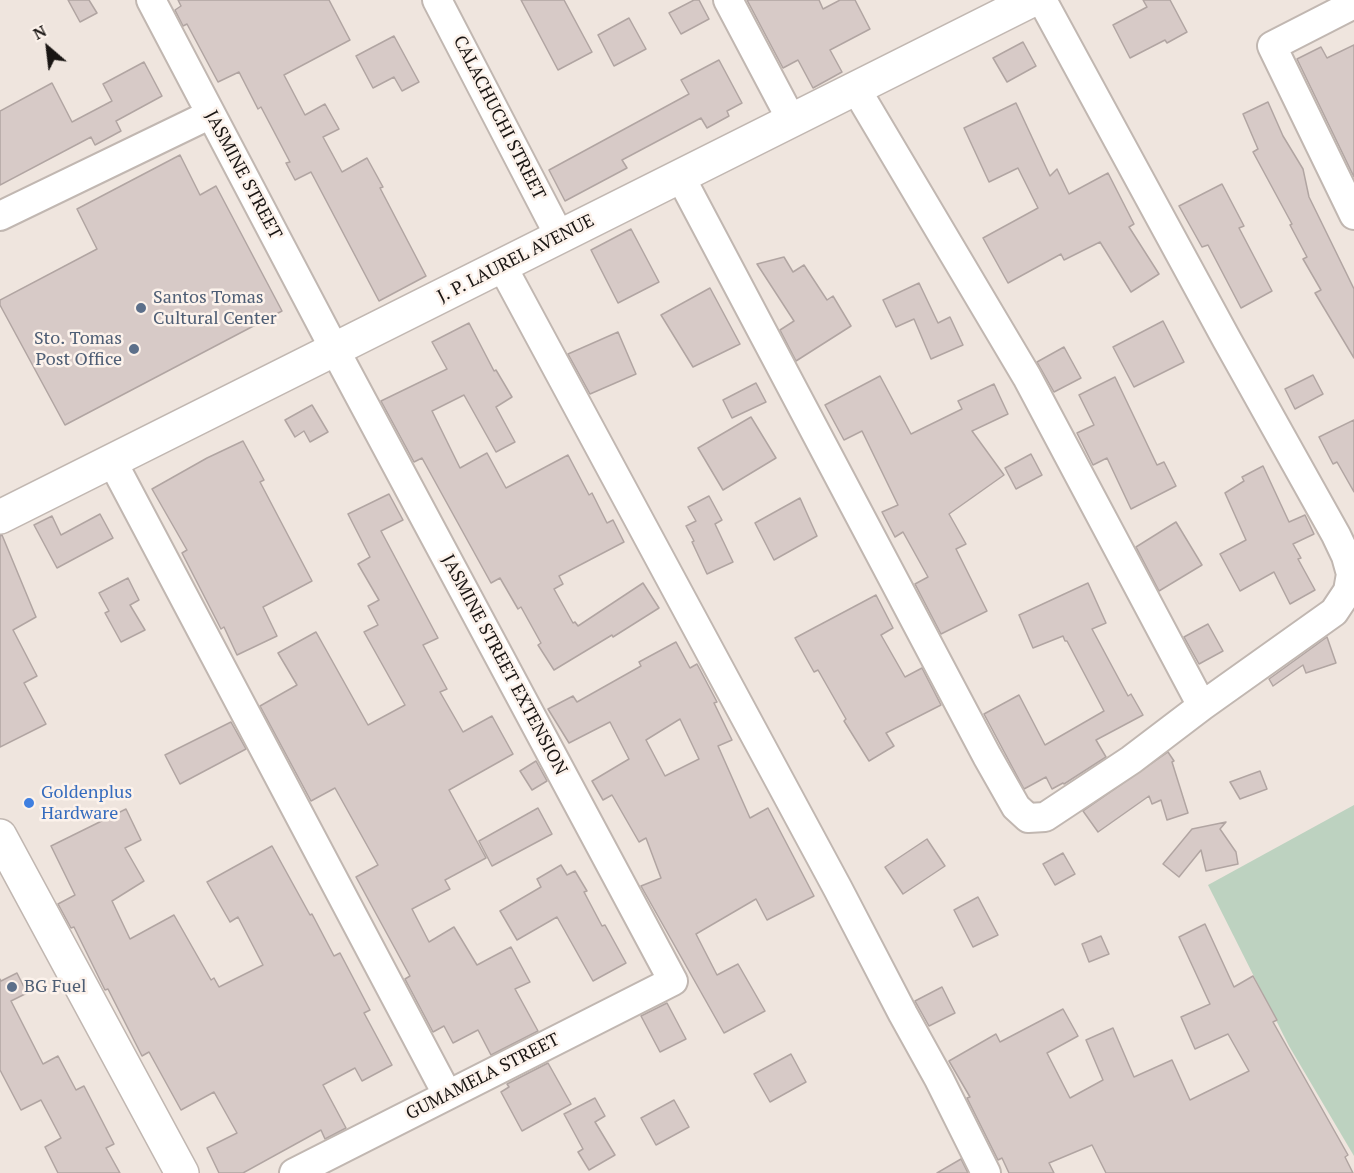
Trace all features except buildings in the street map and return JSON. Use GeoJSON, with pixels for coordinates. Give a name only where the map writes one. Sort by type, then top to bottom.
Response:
{"type":"FeatureCollection","features":[{"type":"Feature","properties":{"kind":"street","name":"JASMINE STREET"},"geometry":{"type":"LineString","coordinates":[[151,0],[335,350]]}},
{"type":"Feature","properties":{"kind":"street","name":"CALACHUCHI STREET"},"geometry":{"type":"LineString","coordinates":[[437,0],[560,237]]}},
{"type":"Feature","properties":{"kind":"street"},"geometry":{"type":"LineString","coordinates":[[728,0],[792,121]]}},
{"type":"Feature","properties":{"kind":"street"},"geometry":{"type":"LineString","coordinates":[[680,176],[1016,807],[1028,818],[1046,817],[1131,760],[1202,706],[1334,612],[1348,591],[1351,574],[1336,535],[1221,330],[1042,0]]}},
{"type":"Feature","properties":{"kind":"street","name":"J. P. LAUREL AVENUE"},"geometry":{"type":"LineString","coordinates":[[0,517],[792,121],[1015,4]]}},
{"type":"Feature","properties":{"kind":"street"},"geometry":{"type":"LineString","coordinates":[[1354,4],[1272,46],[1354,216]]}},
{"type":"Feature","properties":{"kind":"street"},"geometry":{"type":"LineString","coordinates":[[856,88],[1028,377],[1202,706]]}},
{"type":"Feature","properties":{"kind":"street"},"geometry":{"type":"LineString","coordinates":[[0,216],[211,114]]}},
{"type":"Feature","properties":{"kind":"street"},"geometry":{"type":"LineString","coordinates":[[502,266],[939,1078],[986,1173]]}},
{"type":"Feature","properties":{"kind":"street","name":"JASMINE STREET EXTENSION"},"geometry":{"type":"LineString","coordinates":[[335,350],[673,981]]}},
{"type":"Feature","properties":{"kind":"street"},"geometry":{"type":"LineString","coordinates":[[112,461],[447,1094]]}},
{"type":"Feature","properties":{"kind":"street"},"geometry":{"type":"LineString","coordinates":[[0,836],[182,1173]]}},
{"type":"Feature","properties":{"kind":"street","name":"GUMAMELA STREET"},"geometry":{"type":"LineString","coordinates":[[294,1173],[673,981]]}},
{"type":"Feature","properties":{"kind":"green space"},"geometry":{"type":"Polygon","coordinates":[[[1354,805],[1354,1156],[1289,1046],[1208,885],[1354,805]]]}},
{"type":"Feature","properties":{"kind":"place","name":"Santos Tomas Cultural Center"},"geometry":{"type":"Point","coordinates":[141,308]}},
{"type":"Feature","properties":{"kind":"place","name":"Sto. Tomas Post Office"},"geometry":{"type":"Point","coordinates":[134,349]}},
{"type":"Feature","properties":{"kind":"place","name":"Goldenplus Hardware"},"geometry":{"type":"Point","coordinates":[29,803]}},
{"type":"Feature","properties":{"kind":"place","name":"BG Fuel"},"geometry":{"type":"Point","coordinates":[12,987]}}]}
